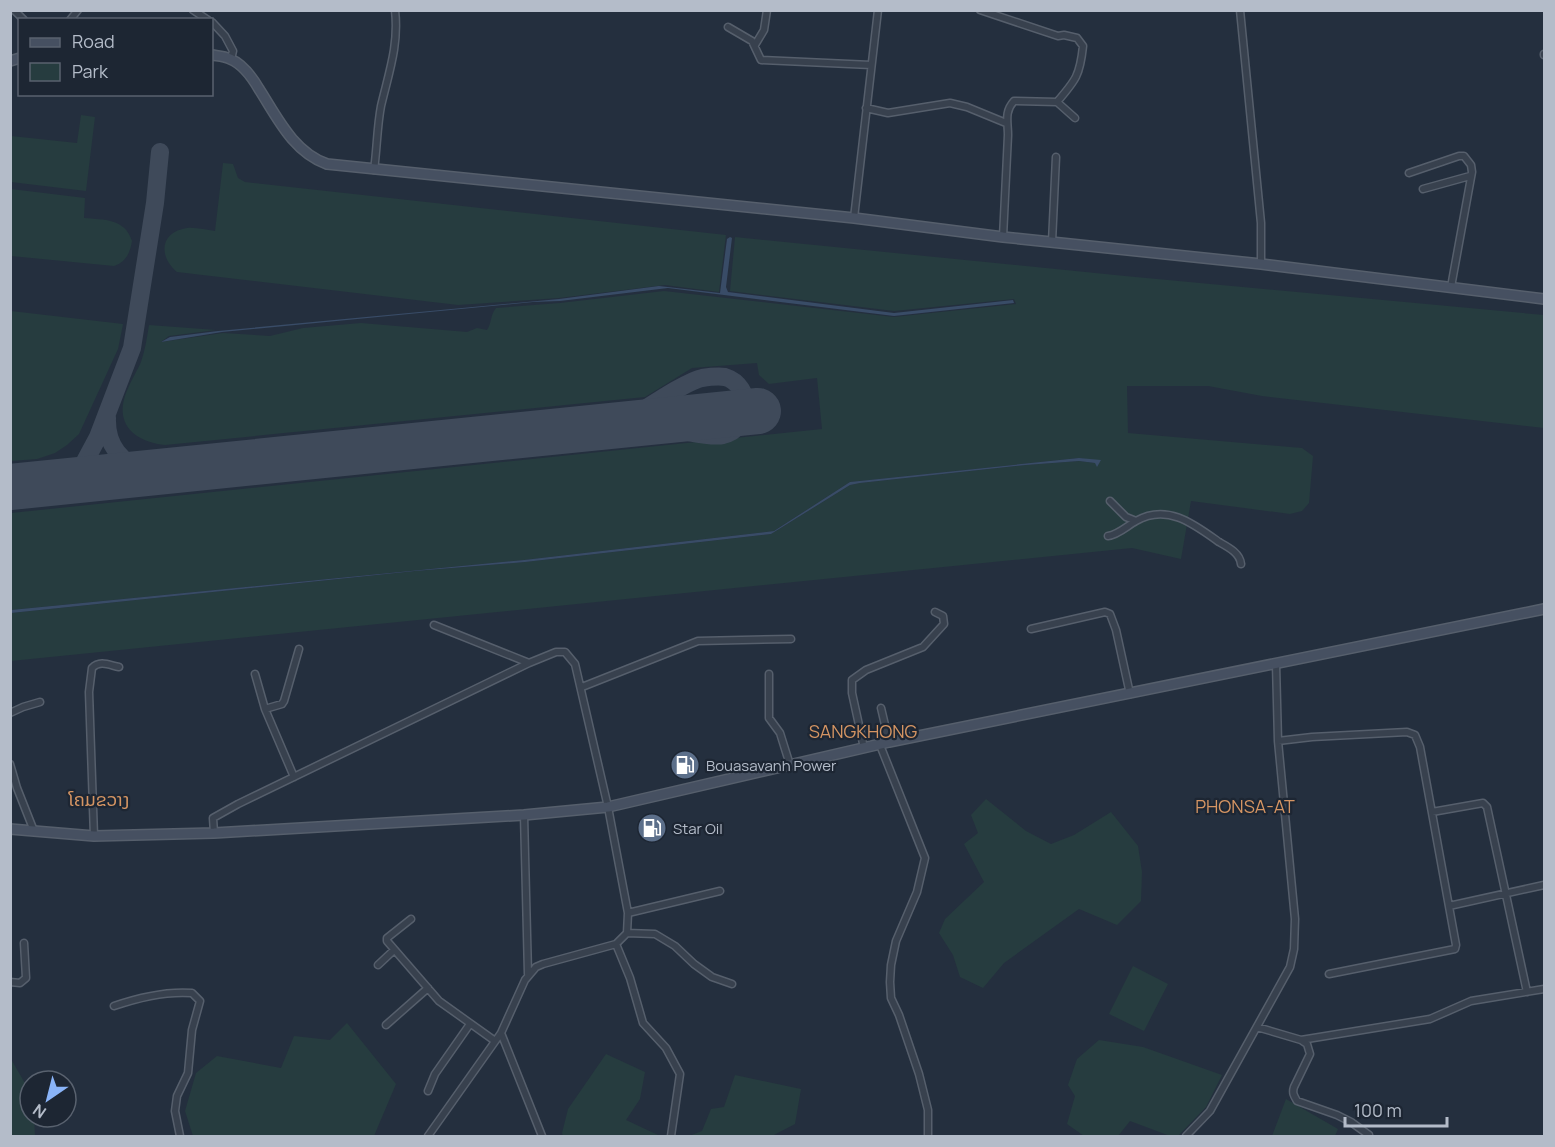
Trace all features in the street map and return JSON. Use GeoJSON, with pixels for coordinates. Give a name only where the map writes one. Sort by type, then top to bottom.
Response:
{"type":"FeatureCollection","features":[{"type":"Feature","properties":{"kind":"main road"},"geometry":{"type":"LineString","coordinates":[[213,55],[231,59],[249,73],[289,135],[304,152],[327,164],[854,218],[1545,299]]}},
{"type":"Feature","properties":{"kind":"main road"},"geometry":{"type":"LineString","coordinates":[[10,829],[94,836],[213,833],[524,815],[608,807],[884,743],[1545,609]]}},
{"type":"Feature","properties":{"kind":"street"},"geometry":{"type":"LineString","coordinates":[[374,170],[381,108],[398,32],[395,10]]}},
{"type":"Feature","properties":{"kind":"street"},"geometry":{"type":"LineString","coordinates":[[754,45],[764,30],[767,10]]}},
{"type":"Feature","properties":{"kind":"street"},"geometry":{"type":"LineString","coordinates":[[854,218],[878,10]]}},
{"type":"Feature","properties":{"kind":"street"},"geometry":{"type":"LineString","coordinates":[[980,10],[1058,36],[1069,36],[1079,40],[1083,46],[1075,82],[1057,102]]}},
{"type":"Feature","properties":{"kind":"street"},"geometry":{"type":"LineString","coordinates":[[1240,10],[1261,223],[1261,264]]}},
{"type":"Feature","properties":{"kind":"street"},"geometry":{"type":"LineString","coordinates":[[213,23],[225,36],[233,51],[231,59]]}},
{"type":"Feature","properties":{"kind":"street"},"geometry":{"type":"LineString","coordinates":[[728,27],[748,37],[759,57],[764,60],[871,65]]}},
{"type":"Feature","properties":{"kind":"street"},"geometry":{"type":"LineString","coordinates":[[1004,237],[1008,135],[1006,123],[1010,106],[1014,101],[1057,102],[1075,118]]}},
{"type":"Feature","properties":{"kind":"street"},"geometry":{"type":"LineString","coordinates":[[866,108],[888,113],[950,104],[967,107],[1006,123]]}},
{"type":"Feature","properties":{"kind":"street"},"geometry":{"type":"LineString","coordinates":[[1409,173],[1464,156],[1472,169],[1451,287]]}},
{"type":"Feature","properties":{"kind":"street"},"geometry":{"type":"LineString","coordinates":[[1052,242],[1056,157]]}},
{"type":"Feature","properties":{"kind":"street"},"geometry":{"type":"LineString","coordinates":[[1424,189],[1470,176]]}},
{"type":"Feature","properties":{"kind":"street"},"geometry":{"type":"LineString","coordinates":[[1110,501],[1126,517],[1136,521]]}},
{"type":"Feature","properties":{"kind":"street"},"geometry":{"type":"LineString","coordinates":[[1108,536],[1115,536],[1149,515],[1163,513],[1176,515],[1198,526],[1234,552],[1241,564]]}},
{"type":"Feature","properties":{"kind":"street"},"geometry":{"type":"LineString","coordinates":[[864,748],[852,693],[852,680],[866,670],[923,647],[944,624],[943,616],[935,612]]}},
{"type":"Feature","properties":{"kind":"street"},"geometry":{"type":"LineString","coordinates":[[1031,629],[1105,612],[1110,614],[1116,630],[1130,694]]}},
{"type":"Feature","properties":{"kind":"street"},"geometry":{"type":"LineString","coordinates":[[434,625],[529,663]]}},
{"type":"Feature","properties":{"kind":"street"},"geometry":{"type":"LineString","coordinates":[[582,687],[698,641],[791,639]]}},
{"type":"Feature","properties":{"kind":"street"},"geometry":{"type":"LineString","coordinates":[[265,710],[282,704],[284,701],[299,649]]}},
{"type":"Feature","properties":{"kind":"street"},"geometry":{"type":"LineString","coordinates":[[213,833],[213,818],[529,663],[556,652],[565,652],[575,663],[608,807],[628,913],[627,933],[616,944],[536,967],[529,975],[501,1033],[428,1137]]}},
{"type":"Feature","properties":{"kind":"street"},"geometry":{"type":"LineString","coordinates":[[94,836],[89,692],[92,668],[102,663],[119,667]]}},
{"type":"Feature","properties":{"kind":"street"},"geometry":{"type":"LineString","coordinates":[[1186,1137],[1210,1111],[1290,967],[1294,949],[1295,919],[1278,741],[1276,664]]}},
{"type":"Feature","properties":{"kind":"street"},"geometry":{"type":"LineString","coordinates":[[255,674],[265,710],[294,777]]}},
{"type":"Feature","properties":{"kind":"street"},"geometry":{"type":"LineString","coordinates":[[769,674],[769,718],[780,733],[790,765]]}},
{"type":"Feature","properties":{"kind":"street"},"geometry":{"type":"LineString","coordinates":[[10,713],[23,706],[40,702]]}},
{"type":"Feature","properties":{"kind":"street"},"geometry":{"type":"LineString","coordinates":[[880,708],[884,743],[926,858],[917,891],[896,941],[890,982],[891,998],[920,1074],[928,1110],[928,1137]]}},
{"type":"Feature","properties":{"kind":"street"},"geometry":{"type":"LineString","coordinates":[[1278,741],[1323,736],[1412,733],[1418,738],[1420,747],[1456,945],[1453,951],[1329,974]]}},
{"type":"Feature","properties":{"kind":"street"},"geometry":{"type":"LineString","coordinates":[[10,764],[34,831]]}},
{"type":"Feature","properties":{"kind":"street"},"geometry":{"type":"LineString","coordinates":[[1432,812],[1483,803],[1486,805],[1527,992]]}},
{"type":"Feature","properties":{"kind":"street"},"geometry":{"type":"LineString","coordinates":[[524,815],[529,975]]}},
{"type":"Feature","properties":{"kind":"street"},"geometry":{"type":"LineString","coordinates":[[1449,906],[1545,885]]}},
{"type":"Feature","properties":{"kind":"street"},"geometry":{"type":"LineString","coordinates":[[628,913],[720,891]]}},
{"type":"Feature","properties":{"kind":"street"},"geometry":{"type":"LineString","coordinates":[[411,919],[387,938],[387,941],[439,1001],[495,1041]]}},
{"type":"Feature","properties":{"kind":"street"},"geometry":{"type":"LineString","coordinates":[[627,933],[655,934],[675,946],[712,977],[732,984]]}},
{"type":"Feature","properties":{"kind":"street"},"geometry":{"type":"LineString","coordinates":[[10,982],[17,984],[26,978],[24,944]]}},
{"type":"Feature","properties":{"kind":"street"},"geometry":{"type":"LineString","coordinates":[[616,944],[630,978],[643,1023],[666,1048],[680,1074],[671,1137]]}},
{"type":"Feature","properties":{"kind":"street"},"geometry":{"type":"LineString","coordinates":[[378,965],[394,950]]}},
{"type":"Feature","properties":{"kind":"street"},"geometry":{"type":"LineString","coordinates":[[386,1025],[428,988]]}},
{"type":"Feature","properties":{"kind":"street"},"geometry":{"type":"LineString","coordinates":[[1301,1040],[1430,1019],[1471,1001],[1545,989]]}},
{"type":"Feature","properties":{"kind":"street"},"geometry":{"type":"LineString","coordinates":[[114,1006],[142,996],[183,992],[192,993],[200,1001],[192,1030],[188,1073],[177,1096],[175,1111],[180,1137]]}},
{"type":"Feature","properties":{"kind":"street"},"geometry":{"type":"LineString","coordinates":[[428,1091],[435,1074],[470,1024]]}},
{"type":"Feature","properties":{"kind":"street"},"geometry":{"type":"LineString","coordinates":[[1257,1027],[1301,1040],[1307,1044],[1310,1054],[1292,1091],[1298,1101],[1351,1122],[1369,1135]]}},
{"type":"Feature","properties":{"kind":"street"},"geometry":{"type":"LineString","coordinates":[[501,1033],[542,1137]]}},
{"type":"Feature","properties":{"kind":"green space"},"geometry":{"type":"Polygon","coordinates":[[[81,115],[95,117],[86,191],[11,182],[11,136],[77,143],[81,115]]]}},
{"type":"Feature","properties":{"kind":"green space"},"geometry":{"type":"Polygon","coordinates":[[[223,163],[233,164],[238,178],[245,182],[726,235],[719,292],[665,285],[559,298],[458,305],[177,272],[167,259],[165,246],[167,239],[178,230],[187,228],[215,231],[223,163]]]}},
{"type":"Feature","properties":{"kind":"green space"},"geometry":{"type":"Polygon","coordinates":[[[11,189],[85,198],[84,218],[119,224],[129,233],[132,241],[127,256],[114,266],[11,256],[11,189]]]}},
{"type":"Feature","properties":{"kind":"green space"},"geometry":{"type":"Polygon","coordinates":[[[735,237],[1544,315],[1544,428],[1262,396],[1208,386],[1127,386],[1128,433],[1302,448],[1313,456],[1309,503],[1302,511],[1290,514],[1191,501],[1181,559],[1132,548],[11,661],[11,613],[415,571],[525,562],[771,534],[850,485],[1026,465],[1100,461],[1079,458],[850,482],[774,531],[524,560],[11,610],[11,513],[822,429],[817,378],[769,384],[759,375],[757,363],[692,368],[645,397],[165,445],[138,436],[131,431],[123,416],[125,396],[141,362],[149,325],[216,330],[169,336],[161,342],[223,333],[270,336],[303,328],[361,323],[467,332],[477,328],[487,330],[496,308],[664,291],[894,317],[1016,304],[1014,299],[894,311],[730,291],[735,237]]]}},
{"type":"Feature","properties":{"kind":"green space"},"geometry":{"type":"Polygon","coordinates":[[[11,311],[123,324],[118,349],[79,434],[55,453],[37,459],[11,461],[11,311]]]}},
{"type":"Feature","properties":{"kind":"green space"},"geometry":{"type":"Polygon","coordinates":[[[986,799],[1026,831],[1051,844],[1074,835],[1111,812],[1138,846],[1142,872],[1141,901],[1117,925],[1079,909],[1004,963],[983,988],[960,977],[953,955],[939,933],[945,919],[984,882],[964,844],[978,833],[971,815],[986,799]]]}},
{"type":"Feature","properties":{"kind":"green space"},"geometry":{"type":"Polygon","coordinates":[[[1133,966],[1168,984],[1144,1031],[1109,1014],[1133,966]]]}},
{"type":"Feature","properties":{"kind":"green space"},"geometry":{"type":"Polygon","coordinates":[[[347,1023],[396,1084],[374,1136],[193,1136],[185,1111],[196,1073],[217,1056],[281,1068],[294,1036],[330,1040],[347,1023]]]}},
{"type":"Feature","properties":{"kind":"green space"},"geometry":{"type":"Polygon","coordinates":[[[1099,1040],[1143,1047],[1222,1075],[1206,1107],[1178,1136],[1170,1136],[1130,1121],[1118,1136],[1084,1136],[1067,1124],[1075,1096],[1068,1085],[1077,1059],[1099,1040]]]}},
{"type":"Feature","properties":{"kind":"green space"},"geometry":{"type":"Polygon","coordinates":[[[606,1054],[645,1072],[640,1099],[626,1120],[658,1135],[669,1136],[563,1136],[568,1109],[606,1054]]]}},
{"type":"Feature","properties":{"kind":"green space"},"geometry":{"type":"Polygon","coordinates":[[[11,1059],[18,1071],[18,1129],[35,1129],[35,1136],[11,1136],[11,1059]]]}},
{"type":"Feature","properties":{"kind":"green space"},"geometry":{"type":"Polygon","coordinates":[[[735,1075],[801,1089],[795,1124],[772,1136],[689,1136],[702,1131],[711,1109],[724,1107],[735,1075]]]}},
{"type":"Feature","properties":{"kind":"green space"},"geometry":{"type":"Polygon","coordinates":[[[1286,1099],[1338,1129],[1335,1136],[1272,1136],[1286,1099]]]}},
{"type":"Feature","properties":{"kind":"water"},"geometry":{"type":"Polygon","coordinates":[[[732,238],[726,287],[728,292],[894,313],[1013,300],[1014,303],[894,316],[668,288],[560,301],[222,332],[161,342],[170,337],[218,331],[559,299],[659,286],[720,293],[727,239],[732,238]]]}},
{"type":"Feature","properties":{"kind":"water"},"geometry":{"type":"Polygon","coordinates":[[[1079,458],[1101,460],[1097,467],[1095,463],[1079,461],[850,485],[771,534],[525,562],[415,571],[11,613],[11,610],[524,560],[774,531],[850,482],[1079,458]]]}},
{"type":"Feature","properties":{"kind":"taxiway"},"geometry":{"type":"LineString","coordinates":[[75,480],[98,437],[132,348],[155,203],[160,152]]}},
{"type":"Feature","properties":{"kind":"taxiway"},"geometry":{"type":"LineString","coordinates":[[602,426],[613,426],[626,421],[675,390],[702,378],[725,377],[741,389],[744,398],[744,416],[739,425],[723,435],[696,434],[646,422]]}},
{"type":"Feature","properties":{"kind":"taxiway"},"geometry":{"type":"LineString","coordinates":[[107,418],[107,428],[112,445],[129,464],[146,473]]}},
{"type":"Feature","properties":{"kind":"runway"},"geometry":{"type":"LineString","coordinates":[[10,487],[758,411]]}},
{"type":"Feature","properties":{"kind":"place","name":"Bouasavanh Power"},"geometry":{"type":"Point","coordinates":[685,765]}},
{"type":"Feature","properties":{"kind":"place","name":"Star Oil"},"geometry":{"type":"Point","coordinates":[652,828]}},
{"type":"Feature","properties":{"kind":"district","name":"SANGKHONG"},"geometry":{"type":"Point","coordinates":[863,731]}},
{"type":"Feature","properties":{"kind":"district","name":"ໂຄມຂວາງ"},"geometry":{"type":"Point","coordinates":[99,799]}},
{"type":"Feature","properties":{"kind":"district","name":"PHONSA-AT"},"geometry":{"type":"Point","coordinates":[1245,806]}}]}
